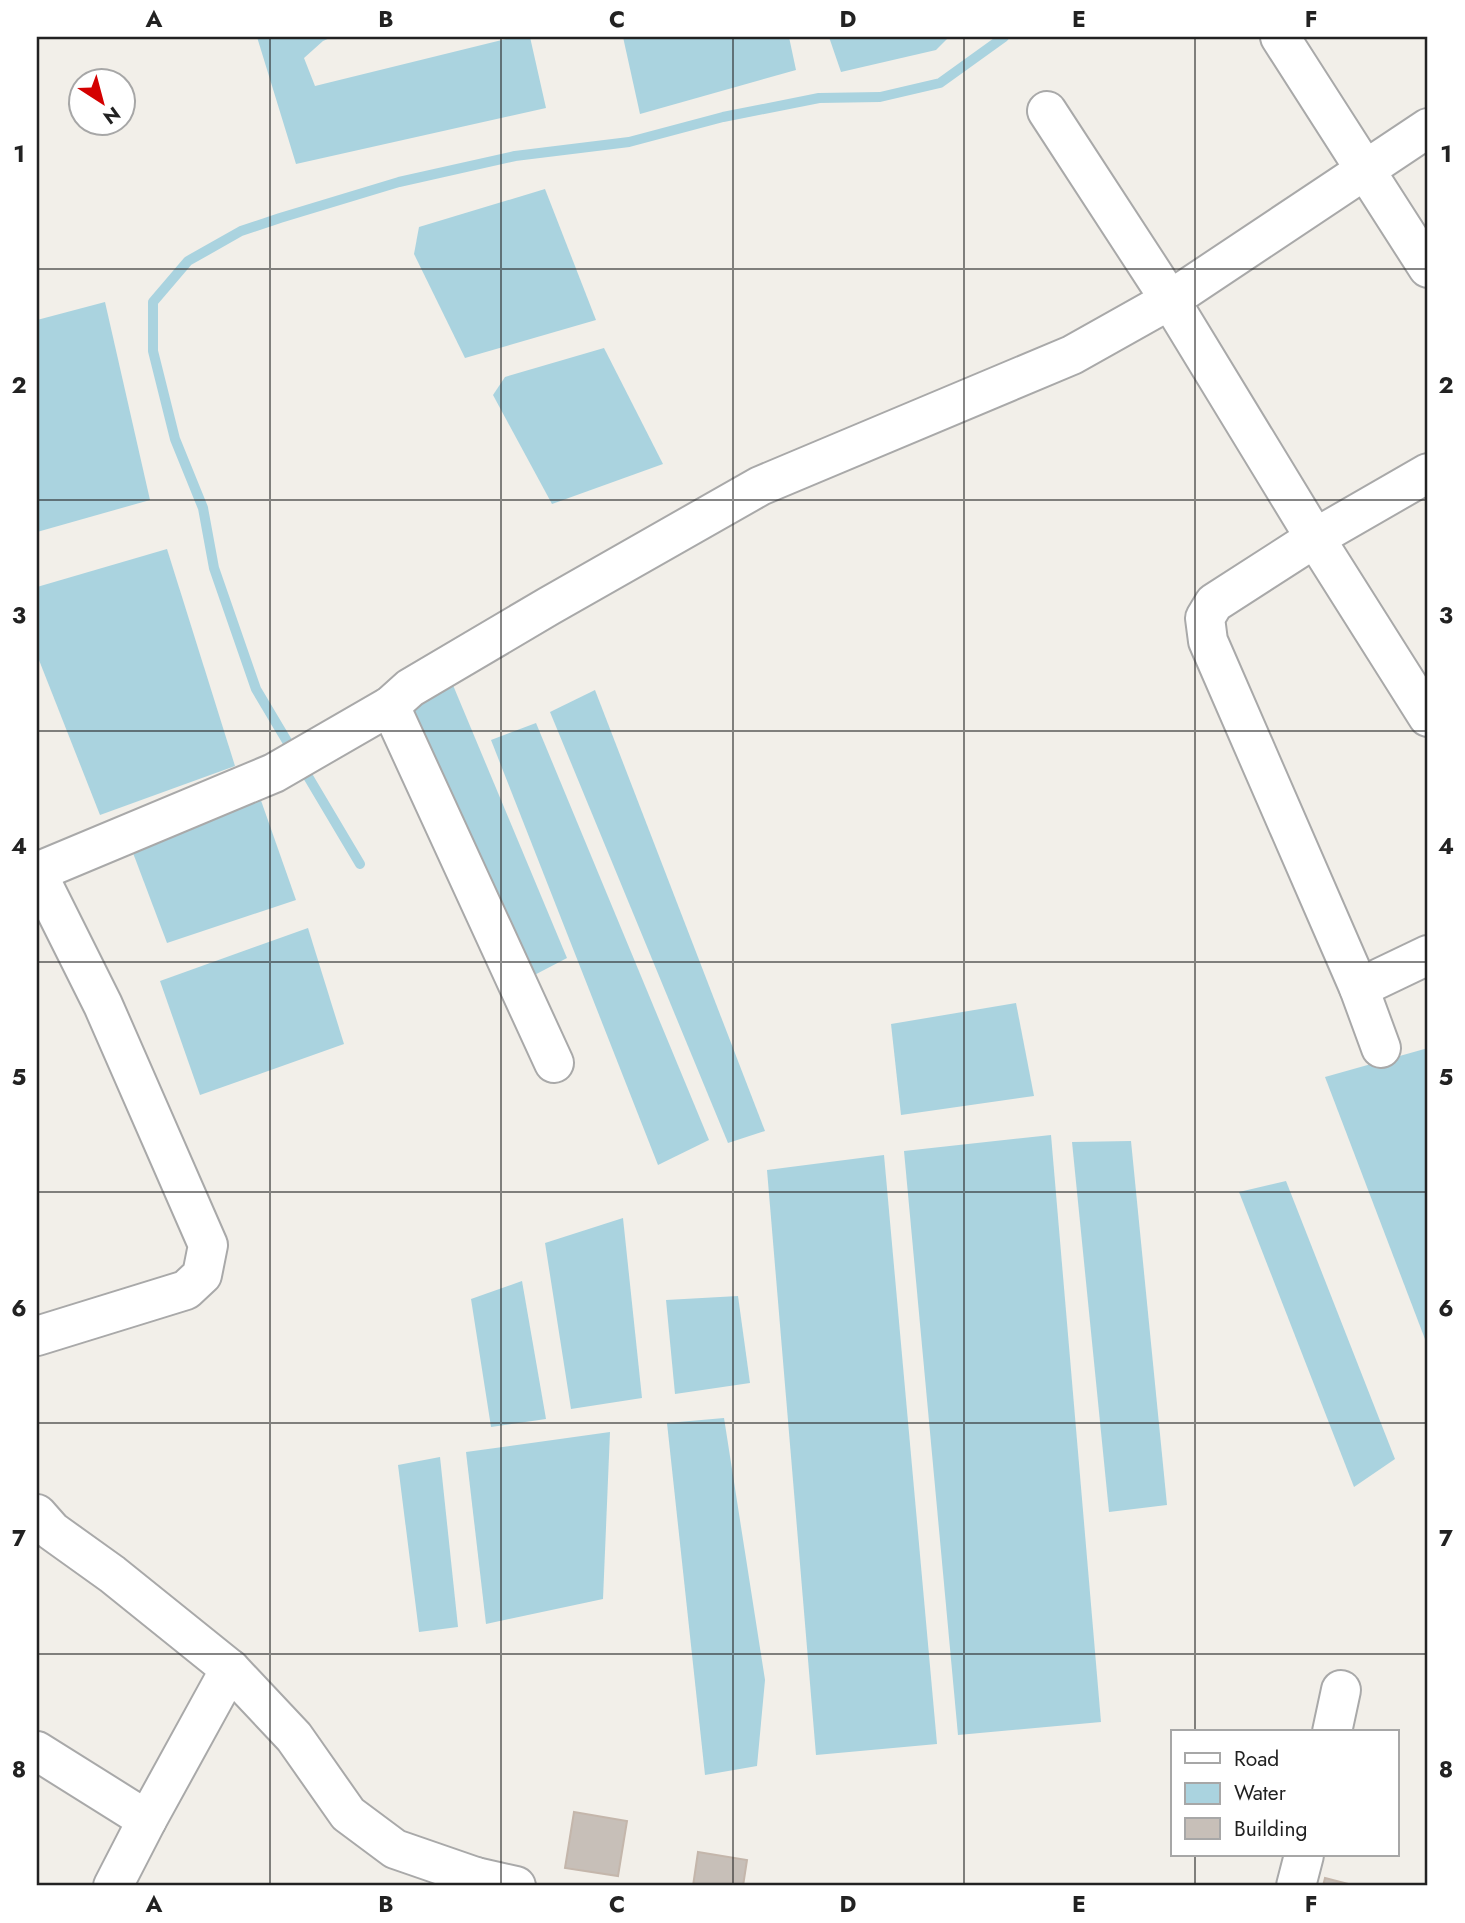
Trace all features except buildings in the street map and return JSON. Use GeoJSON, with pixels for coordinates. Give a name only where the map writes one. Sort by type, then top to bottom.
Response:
{"type":"FeatureCollection","features":[{"type":"Feature","properties":{"kind":"street"},"geometry":{"type":"LineString","coordinates":[[1280,37],[1428,268]]}},
{"type":"Feature","properties":{"kind":"street"},"geometry":{"type":"LineString","coordinates":[[1047,111],[1170,300],[1428,717]]}},
{"type":"Feature","properties":{"kind":"street"},"geometry":{"type":"LineString","coordinates":[[37,1336],[186,1290],[202,1275],[208,1245],[103,1005],[37,873],[274,773],[390,706],[410,688],[760,486],[1072,355],[1170,300],[1428,128]]}},
{"type":"Feature","properties":{"kind":"street"},"geometry":{"type":"LineString","coordinates":[[1381,1048],[1359,988],[1208,641],[1205,618],[1214,603],[1315,538],[1428,473]]}},
{"type":"Feature","properties":{"kind":"street"},"geometry":{"type":"LineString","coordinates":[[390,706],[554,1063]]}},
{"type":"Feature","properties":{"kind":"street"},"geometry":{"type":"LineString","coordinates":[[1359,988],[1428,955]]}},
{"type":"Feature","properties":{"kind":"street"},"geometry":{"type":"LineString","coordinates":[[37,1514],[52,1531],[111,1574],[230,1669],[294,1737],[348,1814],[394,1849],[475,1882],[516,1886]]}},
{"type":"Feature","properties":{"kind":"street"},"geometry":{"type":"LineString","coordinates":[[113,1886],[230,1669]]}},
{"type":"Feature","properties":{"kind":"street"},"geometry":{"type":"LineString","coordinates":[[1332,1730],[1341,1690]]}},
{"type":"Feature","properties":{"kind":"street"},"geometry":{"type":"LineString","coordinates":[[37,1751],[147,1820]]}},
{"type":"Feature","properties":{"kind":"street"},"geometry":{"type":"LineString","coordinates":[[1296,1886],[1304,1856]]}},
{"type":"Feature","properties":{"kind":"water"},"geometry":{"type":"Polygon","coordinates":[[[257,37],[332,37],[323,41],[304,58],[315,86],[514,37],[530,37],[546,108],[296,164],[257,37]]]}},
{"type":"Feature","properties":{"kind":"water"},"geometry":{"type":"Polygon","coordinates":[[[623,37],[789,37],[796,70],[640,114],[623,37]]]}},
{"type":"Feature","properties":{"kind":"water"},"geometry":{"type":"Polygon","coordinates":[[[829,37],[949,37],[936,50],[841,72],[829,37]]]}},
{"type":"Feature","properties":{"kind":"water"},"geometry":{"type":"Polygon","coordinates":[[[545,189],[596,320],[465,358],[414,254],[419,227],[545,189]]]}},
{"type":"Feature","properties":{"kind":"water"},"geometry":{"type":"Polygon","coordinates":[[[105,302],[150,500],[37,532],[37,320],[105,302]]]}},
{"type":"Feature","properties":{"kind":"water"},"geometry":{"type":"Polygon","coordinates":[[[604,348],[663,464],[552,504],[493,395],[505,377],[604,348]]]}},
{"type":"Feature","properties":{"kind":"water"},"geometry":{"type":"Polygon","coordinates":[[[167,549],[235,766],[100,815],[37,655],[37,587],[167,549]]]}},
{"type":"Feature","properties":{"kind":"water"},"geometry":{"type":"Polygon","coordinates":[[[450,678],[567,958],[523,981],[404,696],[450,678]]]}},
{"type":"Feature","properties":{"kind":"water"},"geometry":{"type":"Polygon","coordinates":[[[595,690],[765,1131],[728,1143],[550,712],[595,690]]]}},
{"type":"Feature","properties":{"kind":"water"},"geometry":{"type":"Polygon","coordinates":[[[536,723],[709,1140],[658,1165],[491,740],[536,723]]]}},
{"type":"Feature","properties":{"kind":"water"},"geometry":{"type":"Polygon","coordinates":[[[258,792],[296,900],[167,943],[130,845],[258,792]]]}},
{"type":"Feature","properties":{"kind":"water"},"geometry":{"type":"Polygon","coordinates":[[[308,928],[344,1044],[200,1095],[160,981],[308,928]]]}},
{"type":"Feature","properties":{"kind":"water"},"geometry":{"type":"Polygon","coordinates":[[[1016,1003],[1034,1096],[901,1115],[891,1024],[1016,1003]]]}},
{"type":"Feature","properties":{"kind":"water"},"geometry":{"type":"Polygon","coordinates":[[[1428,1048],[1428,1347],[1325,1077],[1428,1048]]]}},
{"type":"Feature","properties":{"kind":"water"},"geometry":{"type":"Polygon","coordinates":[[[1051,1135],[1101,1722],[958,1735],[904,1151],[1051,1135]]]}},
{"type":"Feature","properties":{"kind":"water"},"geometry":{"type":"Polygon","coordinates":[[[1131,1141],[1167,1505],[1109,1512],[1072,1142],[1131,1141]]]}},
{"type":"Feature","properties":{"kind":"water"},"geometry":{"type":"Polygon","coordinates":[[[884,1155],[937,1744],[816,1755],[767,1170],[884,1155]]]}},
{"type":"Feature","properties":{"kind":"water"},"geometry":{"type":"Polygon","coordinates":[[[1286,1181],[1395,1459],[1354,1487],[1239,1192],[1286,1181]]]}},
{"type":"Feature","properties":{"kind":"water"},"geometry":{"type":"Polygon","coordinates":[[[623,1218],[642,1398],[571,1409],[545,1243],[623,1218]]]}},
{"type":"Feature","properties":{"kind":"water"},"geometry":{"type":"Polygon","coordinates":[[[522,1281],[546,1419],[491,1427],[471,1299],[522,1281]]]}},
{"type":"Feature","properties":{"kind":"water"},"geometry":{"type":"Polygon","coordinates":[[[738,1296],[750,1383],[675,1394],[666,1300],[738,1296]]]}},
{"type":"Feature","properties":{"kind":"water"},"geometry":{"type":"Polygon","coordinates":[[[724,1418],[765,1680],[757,1766],[705,1775],[667,1423],[724,1418]]]}},
{"type":"Feature","properties":{"kind":"water"},"geometry":{"type":"Polygon","coordinates":[[[610,1432],[603,1599],[486,1624],[466,1452],[610,1432]]]}},
{"type":"Feature","properties":{"kind":"water"},"geometry":{"type":"Polygon","coordinates":[[[440,1457],[458,1627],[419,1632],[398,1465],[440,1457]]]}},
{"type":"Feature","properties":{"kind":"waterway"},"geometry":{"type":"LineString","coordinates":[[360,864],[256,689],[214,568],[203,508],[175,439],[153,351],[153,302],[188,261],[241,231],[280,218],[399,182],[515,156],[629,142],[723,117],[819,98],[880,97],[940,83],[1004,37]]}}]}
